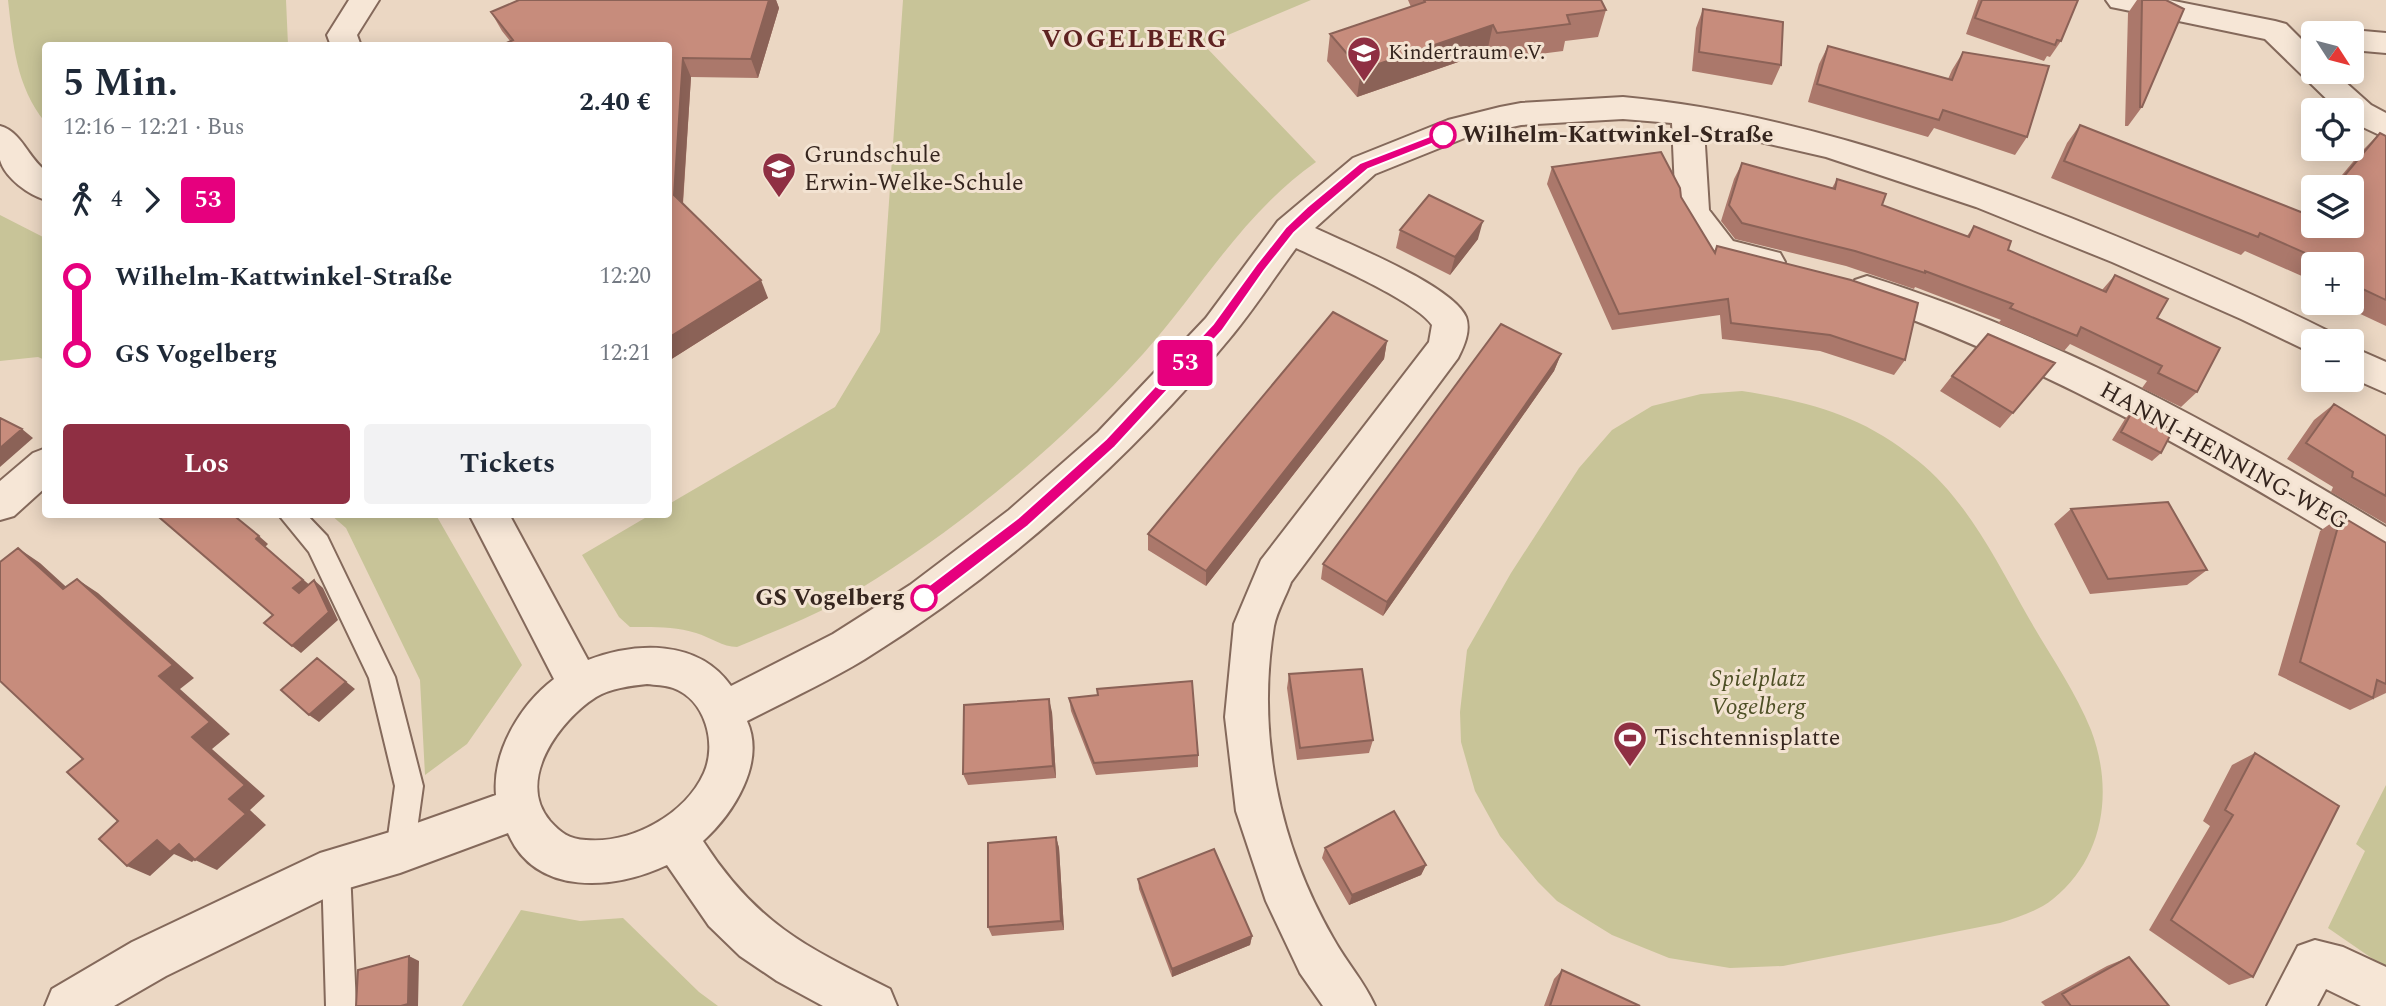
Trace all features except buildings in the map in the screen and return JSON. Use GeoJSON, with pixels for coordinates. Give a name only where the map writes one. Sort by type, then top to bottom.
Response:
{"type":"FeatureCollection","features":[{"type":"Feature","properties":{"kind":"street"},"geometry":{"type":"LineString","coordinates":[[345,42],[342,35],[364,0]]}},
{"type":"Feature","properties":{"kind":"street"},"geometry":{"type":"LineString","coordinates":[[2121,0],[2301,35]]}},
{"type":"Feature","properties":{"kind":"street"},"geometry":{"type":"LineString","coordinates":[[2276,31],[2301,57]]}},
{"type":"Feature","properties":{"kind":"street"},"geometry":{"type":"LineString","coordinates":[[2364,41],[2386,43]]}},
{"type":"Feature","properties":{"kind":"street"},"geometry":{"type":"LineString","coordinates":[[2328,84],[2360,113],[2386,127]]}},
{"type":"Feature","properties":{"kind":"street"},"geometry":{"type":"LineString","coordinates":[[724,711],[848,647],[924,598],[1023,522],[1111,443],[1218,328],[1290,230],[1364,166],[1459,128],[1521,114],[1597,108],[1687,114],[1831,147],[1988,199],[2253,309],[2301,334]]}},
{"type":"Feature","properties":{"kind":"street"},"geometry":{"type":"LineString","coordinates":[[1687,114],[1693,212],[1722,251],[1800,270]]}},
{"type":"Feature","properties":{"kind":"street"},"geometry":{"type":"LineString","coordinates":[[0,137],[27,174],[42,185]]}},
{"type":"Feature","properties":{"kind":"street"},"geometry":{"type":"LineString","coordinates":[[1290,230],[1421,296],[1447,317],[1450,330],[1445,348],[1275,572],[1254,624],[1246,717],[1258,811],[1282,885],[1317,956],[1351,1006]]}},
{"type":"Feature","properties":{"kind":"street","name":"HANNI-HENNING-WEG"},"geometry":{"type":"LineString","coordinates":[[1834,279],[1915,305],[2102,387],[2196,435],[2386,547]]}},
{"type":"Feature","properties":{"kind":"street"},"geometry":{"type":"LineString","coordinates":[[2364,367],[2386,379]]}},
{"type":"Feature","properties":{"kind":"street"},"geometry":{"type":"LineString","coordinates":[[0,504],[42,467]]}},
{"type":"Feature","properties":{"kind":"street"},"geometry":{"type":"LineString","coordinates":[[490,518],[566,656],[578,686]]}},
{"type":"Feature","properties":{"kind":"street"},"geometry":{"type":"LineString","coordinates":[[647,665],[681,670],[707,686],[724,711],[730,736],[729,763],[718,791],[700,817],[676,839],[643,856],[607,864],[574,862],[545,848],[525,827],[518,808],[517,767],[529,736],[550,708],[578,686],[612,670],[647,665]]}},
{"type":"Feature","properties":{"kind":"street"},"geometry":{"type":"LineString","coordinates":[[69,1006],[149,958],[336,869],[400,851],[518,808]]}},
{"type":"Feature","properties":{"kind":"street"},"geometry":{"type":"LineString","coordinates":[[676,839],[725,911],[751,935],[806,972],[873,1006]]}},
{"type":"Feature","properties":{"kind":"street"},"geometry":{"type":"LineString","coordinates":[[2291,1006],[2315,963],[2343,970],[2386,994]]}},
{"type":"Feature","properties":{"kind":"lane"},"geometry":{"type":"LineString","coordinates":[[294,518],[318,544],[382,677],[409,786],[400,851]]}},
{"type":"Feature","properties":{"kind":"lane"},"geometry":{"type":"LineString","coordinates":[[336,869],[341,1006]]}},
{"type":"Feature","properties":{"kind":"green space"},"geometry":{"type":"Polygon","coordinates":[[[8,0],[286,0],[288,42],[42,42],[42,118],[28,94],[14,48],[8,0]]]}},
{"type":"Feature","properties":{"kind":"green space"},"geometry":{"type":"Polygon","coordinates":[[[903,0],[1311,0],[1204,45],[1316,162],[1266,204],[1143,354],[1076,423],[1002,487],[924,547],[843,599],[791,624],[737,647],[679,629],[630,627],[619,617],[582,555],[645,518],[672,518],[672,502],[835,407],[880,332],[903,0]]]}},
{"type":"Feature","properties":{"kind":"green space"},"geometry":{"type":"Polygon","coordinates":[[[0,215],[42,236],[42,359],[0,361],[0,215]]]}},
{"type":"Feature","properties":{"kind":"green space","name":"Spielplatz Vogelberg"},"geometry":{"type":"Polygon","coordinates":[[[1742,391],[1791,400],[1835,413],[1856,421],[1897,445],[1951,493],[1992,552],[2085,715],[2098,753],[2102,776],[2103,799],[2094,843],[2084,864],[2070,882],[2041,907],[2000,923],[1783,966],[1730,968],[1669,958],[1612,935],[1557,901],[1500,836],[1475,791],[1461,742],[1460,712],[1467,650],[1511,573],[1579,468],[1612,430],[1652,406],[1701,394],[1742,391]]]}},
{"type":"Feature","properties":{"kind":"green space"},"geometry":{"type":"Polygon","coordinates":[[[334,518],[438,518],[522,665],[467,744],[425,775],[420,680],[346,528],[334,518]]]}},
{"type":"Feature","properties":{"kind":"green space"},"geometry":{"type":"Polygon","coordinates":[[[2386,785],[2386,968],[2328,928],[2365,851],[2356,844],[2386,785]]]}},
{"type":"Feature","properties":{"kind":"green space"},"geometry":{"type":"Polygon","coordinates":[[[521,910],[580,921],[623,918],[699,992],[718,1006],[462,1006],[521,910]]]}},
{"type":"Feature","properties":{"kind":"bus line","name":"53"},"geometry":{"type":"LineString","coordinates":[[924,598],[1023,522],[1111,443],[1218,328],[1290,230],[1312,210],[1364,166],[1443,135]]}},
{"type":"Feature","properties":{"kind":"place","name":"Kindertraum e.V."},"geometry":{"type":"Point","coordinates":[1364,83]}},
{"type":"Feature","properties":{"kind":"place","name":"Wilhelm-Kattwinkel-Straße"},"geometry":{"type":"Point","coordinates":[1443,135]}},
{"type":"Feature","properties":{"kind":"place","name":"Grundschule Erwin-Welke-Schule"},"geometry":{"type":"Point","coordinates":[779,199]}},
{"type":"Feature","properties":{"kind":"place","name":"GS Vogelberg"},"geometry":{"type":"Point","coordinates":[924,598]}},
{"type":"Feature","properties":{"kind":"place","name":"Tischtennisplatte"},"geometry":{"type":"Point","coordinates":[1630,768]}},
{"type":"Feature","properties":{"kind":"district","name":"VOGELBERG"},"geometry":{"type":"Point","coordinates":[1135,39]}}]}
